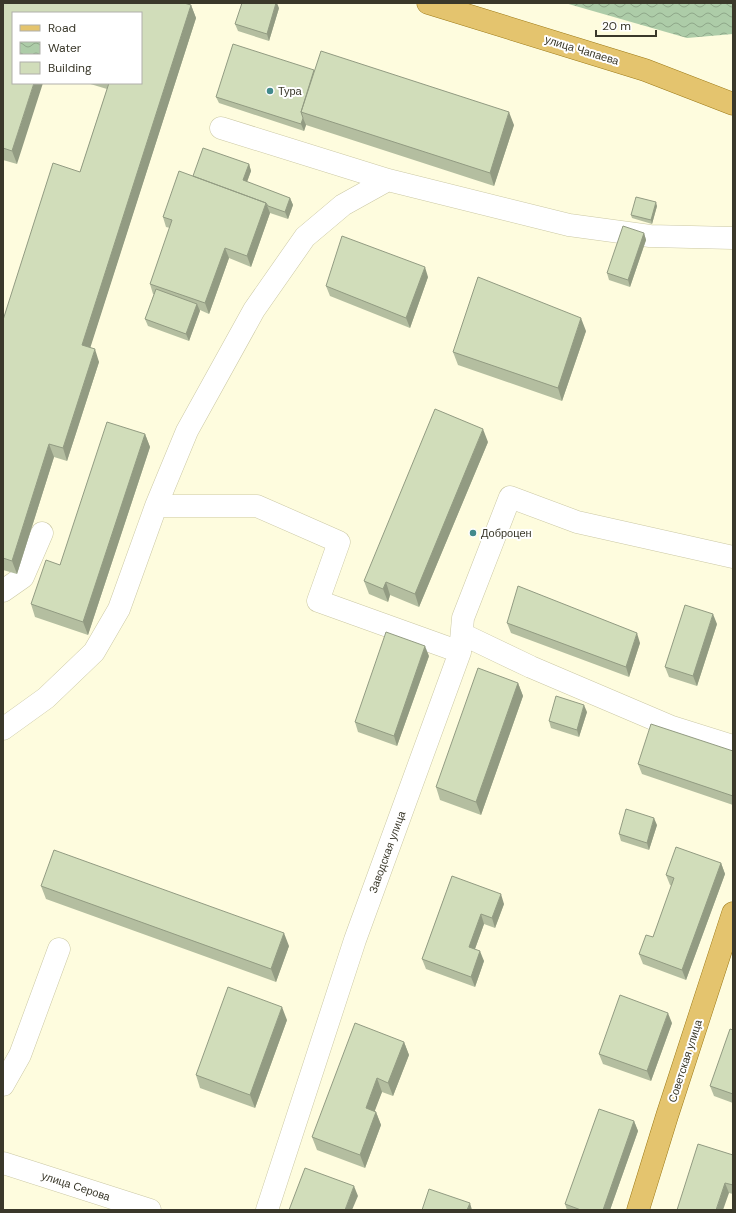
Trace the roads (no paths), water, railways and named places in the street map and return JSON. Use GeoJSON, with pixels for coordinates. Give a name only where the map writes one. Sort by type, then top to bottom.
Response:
{"type":"FeatureCollection","features":[{"type":"Feature","properties":{"kind":"main road","name":"улица Чапаева"},"geometry":{"type":"LineString","coordinates":[[428,3],[645,70],[733,104]]}},
{"type":"Feature","properties":{"kind":"main road","name":"Советская улица"},"geometry":{"type":"LineString","coordinates":[[638,1210],[733,913]]}},
{"type":"Feature","properties":{"kind":"street"},"geometry":{"type":"LineString","coordinates":[[221,128],[388,180],[569,225],[650,236],[733,238]]}},
{"type":"Feature","properties":{"kind":"street"},"geometry":{"type":"LineString","coordinates":[[3,729],[46,698],[94,652],[119,609],[156,506],[187,431],[254,310],[305,237],[342,205],[388,180]]}},
{"type":"Feature","properties":{"kind":"street","name":"Заводская улица"},"geometry":{"type":"LineString","coordinates":[[267,1210],[355,940],[461,643],[463,618],[510,497],[577,522],[733,557]]}},
{"type":"Feature","properties":{"kind":"street"},"geometry":{"type":"LineString","coordinates":[[156,506],[257,506],[339,542],[318,601],[461,643],[531,667],[672,727],[733,746]]}},
{"type":"Feature","properties":{"kind":"street"},"geometry":{"type":"LineString","coordinates":[[3,591],[23,577],[42,533]]}},
{"type":"Feature","properties":{"kind":"street"},"geometry":{"type":"LineString","coordinates":[[3,1085],[20,1055],[59,949]]}},
{"type":"Feature","properties":{"kind":"street","name":"улица Серова"},"geometry":{"type":"LineString","coordinates":[[3,1163],[150,1210]]}},
{"type":"Feature","properties":{"kind":"water"},"geometry":{"type":"Polygon","coordinates":[[[565,3],[733,3],[733,34],[687,38],[565,3]]]}},
{"type":"Feature","properties":{"kind":"place","name":"Тура"},"geometry":{"type":"Point","coordinates":[270,91]}},
{"type":"Feature","properties":{"kind":"place","name":"Доброцен"},"geometry":{"type":"Point","coordinates":[473,533]}}]}
